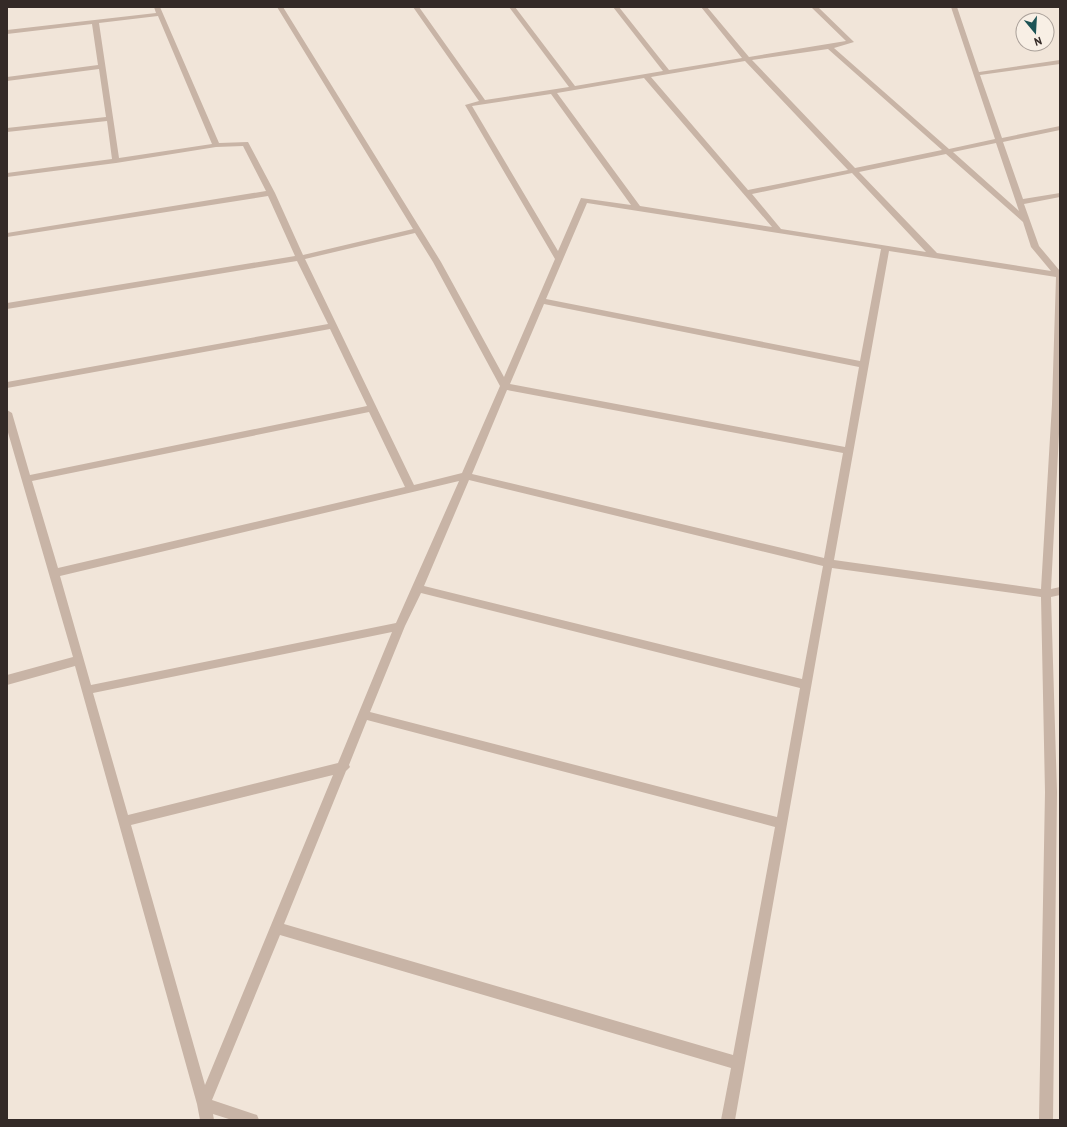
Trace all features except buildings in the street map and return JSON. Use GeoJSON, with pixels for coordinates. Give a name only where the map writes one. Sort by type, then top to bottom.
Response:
{"type":"FeatureCollection","features":[{"type":"Feature","properties":{"kind":"street"},"geometry":{"type":"LineString","coordinates":[[280,7],[437,262],[504,386]]}},
{"type":"Feature","properties":{"kind":"street"},"geometry":{"type":"LineString","coordinates":[[416,7],[483,102]]}},
{"type":"Feature","properties":{"kind":"street"},"geometry":{"type":"LineString","coordinates":[[512,7],[574,89]]}},
{"type":"Feature","properties":{"kind":"street"},"geometry":{"type":"LineString","coordinates":[[616,7],[668,73]]}},
{"type":"Feature","properties":{"kind":"street"},"geometry":{"type":"LineString","coordinates":[[704,7],[747,59],[934,255]]}},
{"type":"Feature","properties":{"kind":"street"},"geometry":{"type":"LineString","coordinates":[[559,259],[468,104],[574,89],[747,59],[829,47],[851,42],[814,7]]}},
{"type":"Feature","properties":{"kind":"street"},"geometry":{"type":"LineString","coordinates":[[954,7],[1035,246],[1059,275],[1058,404],[1046,594],[1051,792],[1055,857],[1046,1120]]}},
{"type":"Feature","properties":{"kind":"street"},"geometry":{"type":"LineString","coordinates":[[7,32],[95,21],[158,10],[216,145]]}},
{"type":"Feature","properties":{"kind":"street"},"geometry":{"type":"LineString","coordinates":[[95,21],[116,161]]}},
{"type":"Feature","properties":{"kind":"street"},"geometry":{"type":"LineString","coordinates":[[829,47],[1026,222]]}},
{"type":"Feature","properties":{"kind":"street"},"geometry":{"type":"LineString","coordinates":[[976,74],[1060,62]]}},
{"type":"Feature","properties":{"kind":"street"},"geometry":{"type":"LineString","coordinates":[[7,79],[102,67]]}},
{"type":"Feature","properties":{"kind":"street"},"geometry":{"type":"LineString","coordinates":[[646,76],[779,231]]}},
{"type":"Feature","properties":{"kind":"street"},"geometry":{"type":"LineString","coordinates":[[553,92],[637,208]]}},
{"type":"Feature","properties":{"kind":"street"},"geometry":{"type":"LineString","coordinates":[[7,130],[110,119]]}},
{"type":"Feature","properties":{"kind":"street"},"geometry":{"type":"LineString","coordinates":[[747,193],[1060,128]]}},
{"type":"Feature","properties":{"kind":"street"},"geometry":{"type":"LineString","coordinates":[[7,175],[116,161],[216,145],[245,144],[271,193],[332,326],[411,489]]}},
{"type":"Feature","properties":{"kind":"street"},"geometry":{"type":"LineString","coordinates":[[7,235],[271,193]]}},
{"type":"Feature","properties":{"kind":"street"},"geometry":{"type":"LineString","coordinates":[[1020,202],[1060,195]]}},
{"type":"Feature","properties":{"kind":"street"},"geometry":{"type":"LineString","coordinates":[[204,1104],[344,767],[400,626],[418,588],[584,200],[1059,275]]}},
{"type":"Feature","properties":{"kind":"street"},"geometry":{"type":"LineString","coordinates":[[7,306],[300,258],[417,230]]}},
{"type":"Feature","properties":{"kind":"street"},"geometry":{"type":"LineString","coordinates":[[728,1120],[885,248]]}},
{"type":"Feature","properties":{"kind":"street"},"geometry":{"type":"LineString","coordinates":[[541,301],[864,365]]}},
{"type":"Feature","properties":{"kind":"street"},"geometry":{"type":"LineString","coordinates":[[7,385],[332,326]]}},
{"type":"Feature","properties":{"kind":"street"},"geometry":{"type":"LineString","coordinates":[[504,386],[848,451]]}},
{"type":"Feature","properties":{"kind":"street"},"geometry":{"type":"LineString","coordinates":[[26,479],[372,408]]}},
{"type":"Feature","properties":{"kind":"street"},"geometry":{"type":"LineString","coordinates":[[7,413],[125,821],[204,1104],[207,1120]]}},
{"type":"Feature","properties":{"kind":"street"},"geometry":{"type":"LineString","coordinates":[[54,573],[466,476],[828,563],[1046,594],[1060,591]]}},
{"type":"Feature","properties":{"kind":"street"},"geometry":{"type":"LineString","coordinates":[[418,588],[806,685]]}},
{"type":"Feature","properties":{"kind":"street"},"geometry":{"type":"LineString","coordinates":[[87,690],[400,626]]}},
{"type":"Feature","properties":{"kind":"street"},"geometry":{"type":"LineString","coordinates":[[7,680],[79,660]]}},
{"type":"Feature","properties":{"kind":"street"},"geometry":{"type":"LineString","coordinates":[[365,715],[781,823]]}},
{"type":"Feature","properties":{"kind":"street"},"geometry":{"type":"LineString","coordinates":[[125,821],[344,767]]}},
{"type":"Feature","properties":{"kind":"street"},"geometry":{"type":"LineString","coordinates":[[277,928],[738,1063]]}},
{"type":"Feature","properties":{"kind":"street"},"geometry":{"type":"LineString","coordinates":[[204,1104],[252,1120]]}}]}
